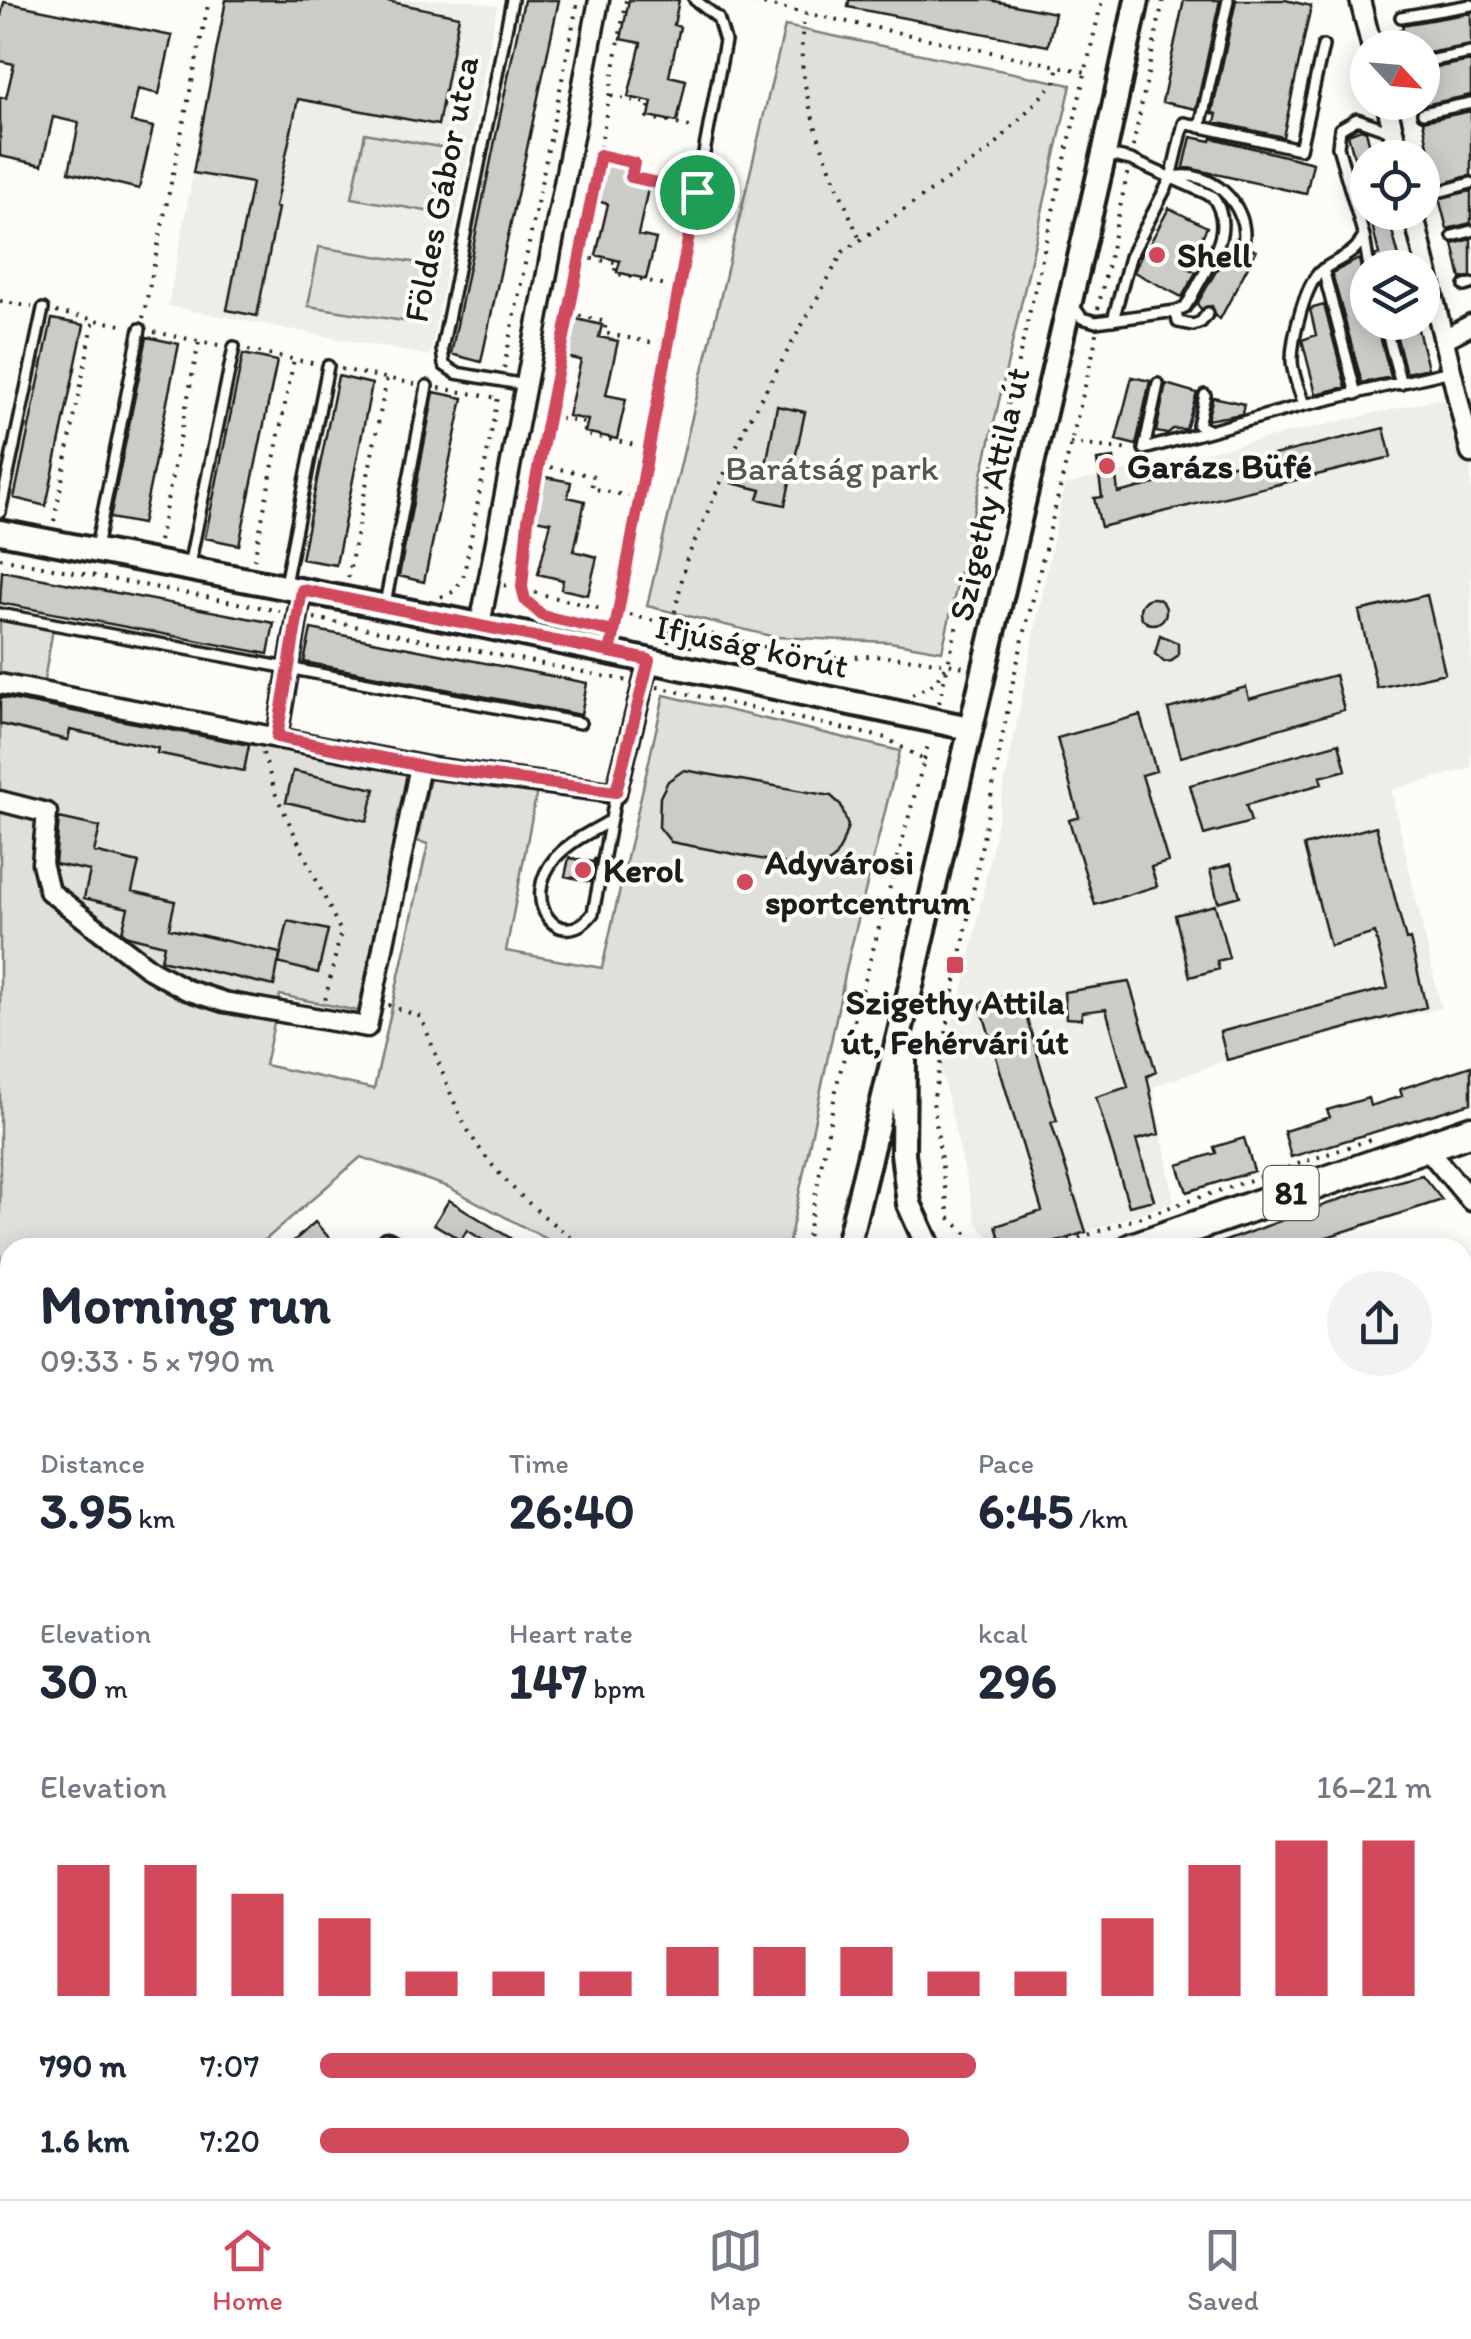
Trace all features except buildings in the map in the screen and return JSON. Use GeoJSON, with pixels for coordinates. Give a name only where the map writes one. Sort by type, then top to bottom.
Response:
{"type":"FeatureCollection","features":[{"type":"Feature","properties":{"kind":"main road","name":"81"},"geometry":{"type":"LineString","coordinates":[[1168,1238],[1471,1131]]}},
{"type":"Feature","properties":{"kind":"street"},"geometry":{"type":"LineString","coordinates":[[480,624],[599,0]]}},
{"type":"Feature","properties":{"kind":"street","name":"Szigethy Attila út"},"geometry":{"type":"LineString","coordinates":[[849,1238],[908,1003],[1137,0]]}},
{"type":"Feature","properties":{"kind":"street"},"geometry":{"type":"LineString","coordinates":[[1360,0],[1368,30]]}},
{"type":"Feature","properties":{"kind":"street"},"geometry":{"type":"LineString","coordinates":[[1390,120],[1395,140]]}},
{"type":"Feature","properties":{"kind":"street"},"geometry":{"type":"LineString","coordinates":[[1417,230],[1471,453]]}},
{"type":"Feature","properties":{"kind":"street"},"geometry":{"type":"LineString","coordinates":[[1444,338],[1471,326]]}},
{"type":"Feature","properties":{"kind":"street","name":"Ifjúság körút"},"geometry":{"type":"LineString","coordinates":[[0,532],[480,624],[969,728]]}},
{"type":"Feature","properties":{"kind":"street"},"geometry":{"type":"LineString","coordinates":[[277,737],[288,669],[293,588]]}},
{"type":"Feature","properties":{"kind":"street"},"geometry":{"type":"LineString","coordinates":[[0,684],[420,766],[616,792],[649,660]]}},
{"type":"Feature","properties":{"kind":"street"},"geometry":{"type":"LineString","coordinates":[[0,801],[47,813],[42,864],[49,891],[151,970],[187,990],[224,1002],[367,1028],[420,766]]}},
{"type":"Feature","properties":{"kind":"street","name":"Szigethy Attila út"},"geometry":{"type":"LineString","coordinates":[[908,1003],[902,1076],[903,1153],[909,1204],[924,1238]]}},
{"type":"Feature","properties":{"kind":"street"},"geometry":{"type":"LineString","coordinates":[[1425,1146],[1471,1201]]}},
{"type":"Feature","properties":{"kind":"lane","name":"Földes Gábor utca"},"geometry":{"type":"LineString","coordinates":[[512,0],[442,350],[444,365],[456,373],[526,386]]}},
{"type":"Feature","properties":{"kind":"lane"},"geometry":{"type":"LineString","coordinates":[[610,652],[725,41],[718,18],[695,0]]}},
{"type":"Feature","properties":{"kind":"lane"},"geometry":{"type":"LineString","coordinates":[[1200,127],[1228,0]]}},
{"type":"Feature","properties":{"kind":"lane"},"geometry":{"type":"LineString","coordinates":[[1401,18],[1471,5]]}},
{"type":"Feature","properties":{"kind":"lane"},"geometry":{"type":"LineString","coordinates":[[1113,320],[1130,257],[1171,178],[1184,123],[1300,149],[1323,46]]}},
{"type":"Feature","properties":{"kind":"lane"},"geometry":{"type":"LineString","coordinates":[[1440,59],[1471,53]]}},
{"type":"Feature","properties":{"kind":"lane"},"geometry":{"type":"LineString","coordinates":[[1440,110],[1471,103]]}},
{"type":"Feature","properties":{"kind":"lane"},"geometry":{"type":"LineString","coordinates":[[1366,250],[1338,147],[1340,129],[1357,119],[1393,132]]}},
{"type":"Feature","properties":{"kind":"lane"},"geometry":{"type":"LineString","coordinates":[[1072,294],[1074,308],[1082,318],[1096,322],[1176,311],[1184,307],[1223,235],[1224,221],[1212,196],[1130,160],[1104,154]]}},
{"type":"Feature","properties":{"kind":"lane"},"geometry":{"type":"LineString","coordinates":[[1171,178],[1182,174],[1198,178],[1226,192],[1242,222],[1243,244]]}},
{"type":"Feature","properties":{"kind":"lane"},"geometry":{"type":"LineString","coordinates":[[1442,190],[1471,183]]}},
{"type":"Feature","properties":{"kind":"lane"},"geometry":{"type":"LineString","coordinates":[[1452,236],[1471,231]]}},
{"type":"Feature","properties":{"kind":"lane"},"geometry":{"type":"LineString","coordinates":[[1304,405],[1292,360],[1305,297],[1312,279],[1351,254],[1364,236]]}},
{"type":"Feature","properties":{"kind":"lane"},"geometry":{"type":"LineString","coordinates":[[1324,269],[1356,394]]}},
{"type":"Feature","properties":{"kind":"lane"},"geometry":{"type":"LineString","coordinates":[[0,512],[43,309]]}},
{"type":"Feature","properties":{"kind":"lane"},"geometry":{"type":"LineString","coordinates":[[1176,311],[1178,322],[1193,325],[1208,313]]}},
{"type":"Feature","properties":{"kind":"lane"},"geometry":{"type":"LineString","coordinates":[[96,551],[140,329]]}},
{"type":"Feature","properties":{"kind":"lane"},"geometry":{"type":"LineString","coordinates":[[1389,340],[1400,384]]}},
{"type":"Feature","properties":{"kind":"lane"},"geometry":{"type":"LineString","coordinates":[[189,569],[234,347]]}},
{"type":"Feature","properties":{"kind":"lane"},"geometry":{"type":"LineString","coordinates":[[293,588],[328,366]]}},
{"type":"Feature","properties":{"kind":"lane"},"geometry":{"type":"LineString","coordinates":[[1158,384],[1144,448],[1452,371]]}},
{"type":"Feature","properties":{"kind":"lane"},"geometry":{"type":"LineString","coordinates":[[384,606],[427,386]]}},
{"type":"Feature","properties":{"kind":"lane"},"geometry":{"type":"LineString","coordinates":[[1204,396],[1198,426],[1216,430]]}},
{"type":"Feature","properties":{"kind":"lane"},"geometry":{"type":"LineString","coordinates":[[0,614],[580,724]]}},
{"type":"Feature","properties":{"kind":"lane"},"geometry":{"type":"LineString","coordinates":[[610,822],[581,836],[554,860],[544,876],[541,909],[549,921],[572,928],[586,923],[594,913],[616,792]]}},
{"type":"Feature","properties":{"kind":"path"},"geometry":{"type":"LineString","coordinates":[[140,329],[209,0]]}},
{"type":"Feature","properties":{"kind":"path"},"geometry":{"type":"LineString","coordinates":[[463,579],[578,0]]}},
{"type":"Feature","properties":{"kind":"path"},"geometry":{"type":"LineString","coordinates":[[543,616],[525,600],[522,587],[528,520],[581,257],[626,0]]}},
{"type":"Feature","properties":{"kind":"path"},"geometry":{"type":"LineString","coordinates":[[743,0],[1086,72]]}},
{"type":"Feature","properties":{"kind":"path"},"geometry":{"type":"LineString","coordinates":[[903,696],[915,695],[933,684],[948,664],[1102,0]]}},
{"type":"Feature","properties":{"kind":"path"},"geometry":{"type":"LineString","coordinates":[[971,1238],[949,1217],[933,1102],[1014,676],[1094,349],[1096,322],[1163,0]]}},
{"type":"Feature","properties":{"kind":"path"},"geometry":{"type":"LineString","coordinates":[[806,13],[801,50],[816,132],[860,240]]}},
{"type":"Feature","properties":{"kind":"path"},"geometry":{"type":"LineString","coordinates":[[668,645],[686,561],[746,425],[843,252],[990,150],[1055,82],[1060,66]]}},
{"type":"Feature","properties":{"kind":"path"},"geometry":{"type":"LineString","coordinates":[[611,96],[650,104],[646,117],[708,131]]}},
{"type":"Feature","properties":{"kind":"path"},"geometry":{"type":"LineString","coordinates":[[600,155],[634,163],[631,177],[697,192]]}},
{"type":"Feature","properties":{"kind":"path"},"geometry":{"type":"LineString","coordinates":[[581,257],[617,263],[614,273],[679,288]]}},
{"type":"Feature","properties":{"kind":"path"},"geometry":{"type":"LineString","coordinates":[[0,300],[498,398]]}},
{"type":"Feature","properties":{"kind":"path"},"geometry":{"type":"LineString","coordinates":[[569,314],[606,322],[604,333],[668,346]]}},
{"type":"Feature","properties":{"kind":"path"},"geometry":{"type":"LineString","coordinates":[[54,521],[94,319]]}},
{"type":"Feature","properties":{"kind":"path"},"geometry":{"type":"LineString","coordinates":[[159,541],[199,342]]}},
{"type":"Feature","properties":{"kind":"path"},"geometry":{"type":"LineString","coordinates":[[254,560],[294,359]]}},
{"type":"Feature","properties":{"kind":"path"},"geometry":{"type":"LineString","coordinates":[[348,578],[387,378]]}},
{"type":"Feature","properties":{"kind":"path"},"geometry":{"type":"LineString","coordinates":[[550,416],[585,423],[583,434],[649,447]]}},
{"type":"Feature","properties":{"kind":"path"},"geometry":{"type":"LineString","coordinates":[[1069,443],[1124,450],[1144,448]]}},
{"type":"Feature","properties":{"kind":"path"},"geometry":{"type":"LineString","coordinates":[[540,465],[594,476],[591,488],[639,499]]}},
{"type":"Feature","properties":{"kind":"path"},"geometry":{"type":"LineString","coordinates":[[522,587],[532,594],[815,659],[870,656],[948,664]]}},
{"type":"Feature","properties":{"kind":"path"},"geometry":{"type":"LineString","coordinates":[[687,649],[693,630]]}},
{"type":"Feature","properties":{"kind":"path"},"geometry":{"type":"LineString","coordinates":[[258,734],[276,795],[341,932],[321,1019]]}},
{"type":"Feature","properties":{"kind":"path"},"geometry":{"type":"LineString","coordinates":[[372,1000],[421,1017],[463,1120],[494,1168],[543,1217],[572,1238]]}},
{"type":"Feature","properties":{"kind":"path"},"geometry":{"type":"LineString","coordinates":[[1080,1238],[1376,1138]]}},
{"type":"Feature","properties":{"kind":"shaded area"},"geometry":{"type":"Polygon","coordinates":[[[226,0],[466,0],[497,6],[430,356],[168,306],[226,0]]]}},
{"type":"Feature","properties":{"kind":"shaded area"},"geometry":{"type":"Polygon","coordinates":[[[1437,399],[1471,409],[1471,768],[1391,790],[1441,1008],[1227,1060],[1153,1087],[1174,1202],[1066,1238],[989,1238],[976,1222],[940,1064],[966,978],[1064,485],[1437,399]]]}},
{"type":"Feature","properties":{"kind":"green space","name":"Barátság park"},"geometry":{"type":"Polygon","coordinates":[[[785,26],[1071,85],[942,651],[890,642],[775,637],[647,606],[785,26]]]}},
{"type":"Feature","properties":{"kind":"green space"},"geometry":{"type":"Polygon","coordinates":[[[365,133],[455,150],[443,214],[352,198],[365,133]]]}},
{"type":"Feature","properties":{"kind":"green space"},"geometry":{"type":"Polygon","coordinates":[[[319,247],[425,264],[416,323],[308,306],[319,247]]]}},
{"type":"Feature","properties":{"kind":"green space"},"geometry":{"type":"Polygon","coordinates":[[[0,619],[53,629],[42,692],[0,689],[0,619]]]}},
{"type":"Feature","properties":{"kind":"green space"},"geometry":{"type":"Polygon","coordinates":[[[664,695],[900,751],[849,956],[790,1238],[545,1238],[448,1187],[361,1157],[267,1238],[0,1238],[0,724],[68,741],[70,730],[243,771],[252,733],[411,764],[358,1011],[280,995],[265,1065],[374,1089],[428,844],[417,841],[432,768],[539,780],[506,951],[602,968],[664,695]]]}},
{"type":"Feature","properties":{"kind":"place","name":"Shell"},"geometry":{"type":"Point","coordinates":[1157,255]}},
{"type":"Feature","properties":{"kind":"place","name":"Garázs Büfé"},"geometry":{"type":"Point","coordinates":[1107,466]}},
{"type":"Feature","properties":{"kind":"place","name":"Kerol"},"geometry":{"type":"Point","coordinates":[583,870]}},
{"type":"Feature","properties":{"kind":"place","name":"Adyvárosi sportcentrum"},"geometry":{"type":"Point","coordinates":[745,882]}},
{"type":"Feature","properties":{"kind":"place","name":"Szigethy Attila út, Fehérvári út"},"geometry":{"type":"Point","coordinates":[955,965]}},
{"type":"Feature","properties":{"kind":"route"},"geometry":{"type":"LineString","coordinates":[[697,192],[613,639],[610,652],[302,590],[277,737],[432,768],[616,792],[649,660],[610,652],[614,632],[543,616],[533,610],[522,587],[528,520],[600,155],[634,163],[631,177],[697,192]]}}]}
